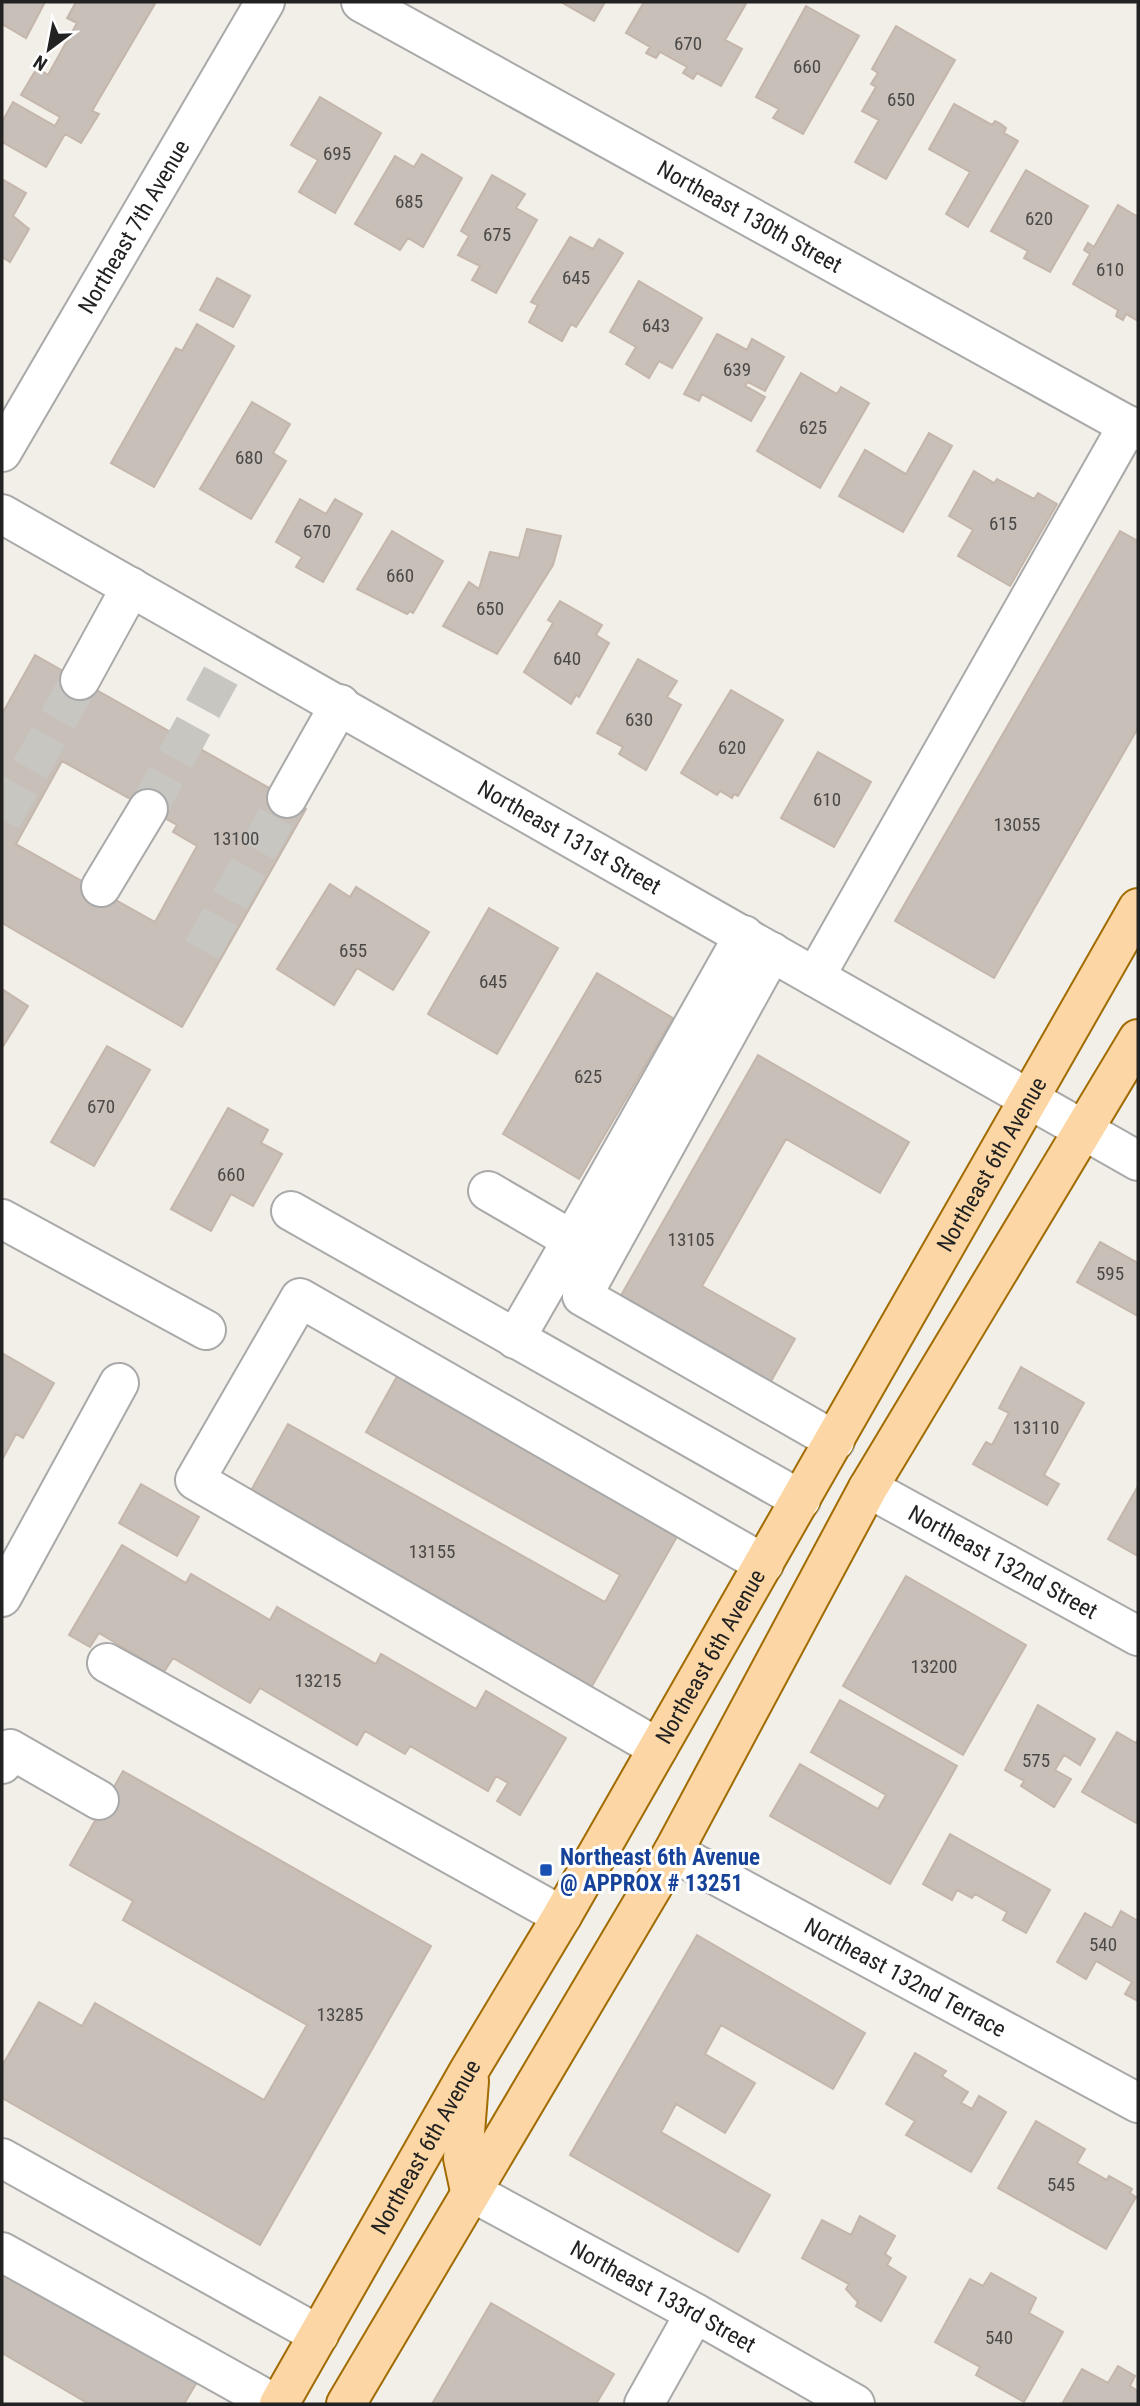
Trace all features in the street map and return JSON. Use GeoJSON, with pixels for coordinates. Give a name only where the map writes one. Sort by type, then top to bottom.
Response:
{"type":"FeatureCollection","features":[{"type":"Feature","properties":{"kind":"main road","name":"Northeast 6th Avenue"},"geometry":{"type":"LineString","coordinates":[[277,2404],[470,2068],[659,1748],[1138,908]]}},
{"type":"Feature","properties":{"kind":"main road"},"geometry":{"type":"LineString","coordinates":[[346,2404],[673,1852],[868,1488],[1085,1132],[1138,1039]]}},
{"type":"Feature","properties":{"kind":"main road"},"geometry":{"type":"LineString","coordinates":[[470,2068],[463,2158],[470,2191]]}},
{"type":"Feature","properties":{"kind":"street","name":"Northeast 7th Avenue"},"geometry":{"type":"LineString","coordinates":[[2,452],[265,2]]}},
{"type":"Feature","properties":{"kind":"street","name":"Northeast 130th Street"},"geometry":{"type":"LineString","coordinates":[[361,2],[1133,428]]}},
{"type":"Feature","properties":{"kind":"street"},"geometry":{"type":"LineString","coordinates":[[815,976],[1133,428]]}},
{"type":"Feature","properties":{"kind":"street","name":"Northeast 131st Street"},"geometry":{"type":"LineString","coordinates":[[2,514],[1138,1160]]}},
{"type":"Feature","properties":{"kind":"street"},"geometry":{"type":"LineString","coordinates":[[80,680],[131,587]]}},
{"type":"Feature","properties":{"kind":"street"},"geometry":{"type":"LineString","coordinates":[[287,798],[340,704]]}},
{"type":"Feature","properties":{"kind":"street"},"geometry":{"type":"LineString","coordinates":[[101,887],[148,809]]}},
{"type":"Feature","properties":{"kind":"street"},"geometry":{"type":"LineString","coordinates":[[515,1339],[572,1240],[758,944]]}},
{"type":"Feature","properties":{"kind":"street"},"geometry":{"type":"LineString","coordinates":[[758,944],[582,1296],[835,1441]]}},
{"type":"Feature","properties":{"kind":"street"},"geometry":{"type":"LineString","coordinates":[[488,1191],[572,1240]]}},
{"type":"Feature","properties":{"kind":"street"},"geometry":{"type":"LineString","coordinates":[[290,1211],[801,1500]]}},
{"type":"Feature","properties":{"kind":"street"},"geometry":{"type":"LineString","coordinates":[[2,1219],[206,1330]]}},
{"type":"Feature","properties":{"kind":"street"},"geometry":{"type":"LineString","coordinates":[[659,1748],[195,1480],[300,1298],[764,1564]]}},
{"type":"Feature","properties":{"kind":"street"},"geometry":{"type":"LineString","coordinates":[[2,1597],[119,1383]]}},
{"type":"Feature","properties":{"kind":"street","name":"Northeast 132nd Street"},"geometry":{"type":"LineString","coordinates":[[868,1488],[1138,1636]]}},
{"type":"Feature","properties":{"kind":"street"},"geometry":{"type":"LineString","coordinates":[[107,1662],[562,1916]]}},
{"type":"Feature","properties":{"kind":"street"},"geometry":{"type":"LineString","coordinates":[[2,1764],[10,1749],[99,1800]]}},
{"type":"Feature","properties":{"kind":"street","name":"Northeast 132nd Terrace"},"geometry":{"type":"LineString","coordinates":[[673,1852],[1138,2103]]}},
{"type":"Feature","properties":{"kind":"street"},"geometry":{"type":"LineString","coordinates":[[2,2158],[319,2335]]}},
{"type":"Feature","properties":{"kind":"street","name":"Northeast 133rd Street"},"geometry":{"type":"LineString","coordinates":[[470,2191],[695,2313],[855,2404]]}},
{"type":"Feature","properties":{"kind":"street"},"geometry":{"type":"LineString","coordinates":[[2,2252],[277,2404]]}},
{"type":"Feature","properties":{"kind":"street"},"geometry":{"type":"LineString","coordinates":[[645,2404],[695,2313]]}},
{"type":"Feature","properties":{"kind":"building"},"geometry":{"type":"Polygon","coordinates":[[[2,2],[45,2],[26,38],[2,24],[2,2]]]}},
{"type":"Feature","properties":{"kind":"building"},"geometry":{"type":"Polygon","coordinates":[[[76,2],[156,2],[92,111],[99,114],[81,143],[65,134],[46,167],[2,142],[2,122],[13,102],[55,126],[60,117],[21,95],[37,68],[48,75],[77,23],[67,18],[76,2]]]}},
{"type":"Feature","properties":{"kind":"building"},"geometry":{"type":"Polygon","coordinates":[[[561,2],[605,2],[594,21],[561,2]]]}},
{"type":"Feature","properties":{"kind":"building"},"geometry":{"type":"Polygon","coordinates":[[[644,2],[747,2],[725,40],[742,49],[721,86],[697,73],[693,79],[683,73],[687,67],[660,52],[656,58],[646,53],[650,47],[626,33],[644,2]]]}},
{"type":"Feature","properties":{"kind":"building"},"geometry":{"type":"Polygon","coordinates":[[[806,6],[859,36],[803,134],[773,118],[779,109],[756,97],[806,6]]]}},
{"type":"Feature","properties":{"kind":"building"},"geometry":{"type":"Polygon","coordinates":[[[896,26],[955,60],[886,179],[855,162],[879,120],[862,111],[876,87],[871,84],[878,73],[872,69],[896,26]]]}},
{"type":"Feature","properties":{"kind":"building"},"geometry":{"type":"Polygon","coordinates":[[[320,97],[381,133],[335,213],[299,192],[318,160],[291,145],[320,97]]]}},
{"type":"Feature","properties":{"kind":"building"},"geometry":{"type":"Polygon","coordinates":[[[954,104],[992,125],[995,121],[1001,124],[1006,128],[1004,133],[1018,141],[968,227],[946,214],[970,172],[929,149],[954,104]]]}},
{"type":"Feature","properties":{"kind":"building"},"geometry":{"type":"Polygon","coordinates":[[[422,154],[462,178],[423,247],[408,238],[400,250],[355,224],[395,156],[414,167],[422,154]]]}},
{"type":"Feature","properties":{"kind":"building"},"geometry":{"type":"Polygon","coordinates":[[[1026,170],[1088,206],[1050,272],[1024,258],[1028,251],[991,231],[1026,170]]]}},
{"type":"Feature","properties":{"kind":"building"},"geometry":{"type":"Polygon","coordinates":[[[492,175],[525,194],[516,208],[537,220],[496,293],[472,280],[480,266],[458,255],[469,236],[461,231],[492,175]]]}},
{"type":"Feature","properties":{"kind":"building"},"geometry":{"type":"Polygon","coordinates":[[[2,179],[26,193],[13,216],[29,229],[10,262],[2,257],[2,179]]]}},
{"type":"Feature","properties":{"kind":"building"},"geometry":{"type":"Polygon","coordinates":[[[1118,205],[1138,217],[1138,321],[1126,314],[1123,320],[1116,316],[1118,310],[1073,284],[1090,254],[1084,250],[1088,243],[1094,247],[1118,205]]]}},
{"type":"Feature","properties":{"kind":"building"},"geometry":{"type":"Polygon","coordinates":[[[570,237],[593,249],[599,239],[623,253],[576,327],[571,324],[562,341],[529,322],[538,305],[531,302],[570,237]]]}},
{"type":"Feature","properties":{"kind":"building"},"geometry":{"type":"Polygon","coordinates":[[[217,278],[250,296],[233,327],[200,310],[217,278]]]}},
{"type":"Feature","properties":{"kind":"building"},"geometry":{"type":"Polygon","coordinates":[[[639,281],[702,318],[672,368],[659,361],[649,378],[626,364],[636,347],[610,332],[639,281]]]}},
{"type":"Feature","properties":{"kind":"building"},"geometry":{"type":"Polygon","coordinates":[[[197,324],[234,346],[154,487],[111,463],[176,348],[182,351],[197,324]]]}},
{"type":"Feature","properties":{"kind":"building"},"geometry":{"type":"Polygon","coordinates":[[[717,334],[747,350],[752,339],[784,357],[765,391],[748,382],[745,386],[765,397],[751,421],[702,394],[699,401],[684,394],[717,334]]]}},
{"type":"Feature","properties":{"kind":"building"},"geometry":{"type":"Polygon","coordinates":[[[801,373],[837,394],[841,387],[869,403],[820,488],[757,451],[801,373]]]}},
{"type":"Feature","properties":{"kind":"building"},"geometry":{"type":"Polygon","coordinates":[[[252,402],[290,424],[273,453],[286,461],[251,519],[200,489],[252,402]]]}},
{"type":"Feature","properties":{"kind":"building"},"geometry":{"type":"Polygon","coordinates":[[[929,433],[952,446],[903,532],[839,496],[865,450],[906,474],[929,433]]]}},
{"type":"Feature","properties":{"kind":"building"},"geometry":{"type":"Polygon","coordinates":[[[974,471],[994,483],[997,479],[1034,499],[1038,493],[1057,504],[1010,586],[958,556],[973,530],[949,516],[974,471]]]}},
{"type":"Feature","properties":{"kind":"building"},"geometry":{"type":"Polygon","coordinates":[[[300,499],[326,514],[335,499],[362,514],[323,582],[296,567],[302,557],[276,542],[300,499]]]}},
{"type":"Feature","properties":{"kind":"building"},"geometry":{"type":"Polygon","coordinates":[[[527,529],[561,536],[553,565],[497,654],[443,626],[469,582],[479,589],[490,552],[519,558],[527,529]]]}},
{"type":"Feature","properties":{"kind":"building"},"geometry":{"type":"Polygon","coordinates":[[[392,531],[443,561],[413,613],[410,611],[407,614],[357,589],[392,531]]]}},
{"type":"Feature","properties":{"kind":"building"},"geometry":{"type":"Polygon","coordinates":[[[1120,531],[1138,541],[1138,728],[994,978],[895,921],[1120,531]]]}},
{"type":"Feature","properties":{"kind":"building"},"geometry":{"type":"Polygon","coordinates":[[[560,601],[602,625],[596,635],[609,643],[579,697],[576,695],[571,704],[524,672],[553,623],[548,620],[560,601]]]}},
{"type":"Feature","properties":{"kind":"building"},"geometry":{"type":"Polygon","coordinates":[[[35,655],[306,809],[182,1027],[2,923],[2,714],[35,655]],[[62,761],[16,844],[155,922],[197,846],[173,832],[177,825],[62,761]]]}},
{"type":"Feature","properties":{"kind":"building"},"geometry":{"type":"Polygon","coordinates":[[[638,659],[677,681],[667,697],[681,705],[646,770],[619,754],[623,747],[597,733],[638,659]]]}},
{"type":"Feature","properties":{"kind":"building"},"geometry":{"type":"Polygon","coordinates":[[[731,690],[783,720],[738,796],[734,794],[732,798],[720,791],[717,795],[681,773],[731,690]]]}},
{"type":"Feature","properties":{"kind":"building"},"geometry":{"type":"Polygon","coordinates":[[[818,752],[871,782],[834,847],[781,818],[818,752]]]}},
{"type":"Feature","properties":{"kind":"building"},"geometry":{"type":"Polygon","coordinates":[[[330,884],[350,897],[356,887],[429,932],[393,990],[357,968],[334,1005],[277,969],[330,884]]]}},
{"type":"Feature","properties":{"kind":"building"},"geometry":{"type":"Polygon","coordinates":[[[489,908],[558,948],[497,1054],[428,1014],[489,908]]]}},
{"type":"Feature","properties":{"kind":"building"},"geometry":{"type":"Polygon","coordinates":[[[597,973],[673,1018],[579,1179],[503,1134],[597,973]]]}},
{"type":"Feature","properties":{"kind":"building"},"geometry":{"type":"Polygon","coordinates":[[[2,989],[28,1006],[2,1048],[2,989]]]}},
{"type":"Feature","properties":{"kind":"building"},"geometry":{"type":"Polygon","coordinates":[[[107,1046],[150,1070],[94,1166],[51,1142],[107,1046]]]}},
{"type":"Feature","properties":{"kind":"building"},"geometry":{"type":"Polygon","coordinates":[[[758,1055],[909,1142],[880,1193],[786,1139],[702,1286],[795,1339],[765,1392],[615,1306],[758,1055]]]}},
{"type":"Feature","properties":{"kind":"building"},"geometry":{"type":"Polygon","coordinates":[[[228,1108],[268,1130],[261,1143],[282,1154],[253,1206],[231,1194],[211,1231],[171,1209],[228,1108]]]}},
{"type":"Feature","properties":{"kind":"building"},"geometry":{"type":"Polygon","coordinates":[[[1100,1242],[1138,1263],[1138,1316],[1077,1282],[1100,1242]]]}},
{"type":"Feature","properties":{"kind":"building"},"geometry":{"type":"Polygon","coordinates":[[[2,1353],[54,1383],[23,1438],[16,1434],[2,1460],[2,1353]]]}},
{"type":"Feature","properties":{"kind":"building"},"geometry":{"type":"Polygon","coordinates":[[[1021,1367],[1084,1403],[1044,1475],[1059,1484],[1047,1505],[973,1464],[986,1442],[992,1445],[1009,1413],[999,1408],[1021,1367]]]}},
{"type":"Feature","properties":{"kind":"building"},"geometry":{"type":"Polygon","coordinates":[[[401,1369],[682,1528],[591,1688],[249,1494],[288,1424],[605,1602],[620,1575],[366,1432],[401,1369]]]}},
{"type":"Feature","properties":{"kind":"building"},"geometry":{"type":"Polygon","coordinates":[[[141,1484],[199,1517],[177,1556],[119,1523],[141,1484]]]}},
{"type":"Feature","properties":{"kind":"building"},"geometry":{"type":"Polygon","coordinates":[[[1138,1486],[1138,1556],[1108,1539],[1138,1486]]]}},
{"type":"Feature","properties":{"kind":"building"},"geometry":{"type":"Polygon","coordinates":[[[122,1545],[186,1583],[191,1574],[270,1620],[277,1607],[376,1664],[381,1654],[476,1709],[486,1691],[566,1738],[520,1815],[497,1801],[508,1783],[496,1776],[488,1791],[410,1746],[405,1754],[365,1731],[357,1745],[260,1688],[250,1703],[173,1658],[164,1672],[99,1633],[90,1647],[69,1635],[122,1545]]]}},
{"type":"Feature","properties":{"kind":"building"},"geometry":{"type":"Polygon","coordinates":[[[906,1576],[1026,1645],[963,1755],[843,1686],[906,1576]]]}},
{"type":"Feature","properties":{"kind":"building"},"geometry":{"type":"Polygon","coordinates":[[[840,1700],[957,1766],[890,1884],[770,1816],[800,1764],[878,1809],[886,1795],[811,1752],[840,1700]]]}},
{"type":"Feature","properties":{"kind":"building"},"geometry":{"type":"Polygon","coordinates":[[[1038,1705],[1095,1739],[1080,1765],[1064,1755],[1055,1770],[1071,1779],[1054,1807],[1021,1786],[1024,1781],[1005,1770],[1038,1705]]]}},
{"type":"Feature","properties":{"kind":"building"},"geometry":{"type":"Polygon","coordinates":[[[1117,1732],[1136,1743],[1138,1739],[1138,1824],[1082,1792],[1117,1732]]]}},
{"type":"Feature","properties":{"kind":"building"},"geometry":{"type":"Polygon","coordinates":[[[123,1771],[431,1946],[260,2245],[2,2098],[2,2066],[39,2002],[82,2026],[95,2003],[264,2100],[307,2025],[123,1920],[133,1901],[70,1865],[123,1771]]]}},
{"type":"Feature","properties":{"kind":"building"},"geometry":{"type":"Polygon","coordinates":[[[950,1834],[1050,1890],[1026,1933],[1003,1920],[1007,1912],[975,1894],[972,1898],[957,1890],[952,1900],[923,1884],[950,1834]]]}},
{"type":"Feature","properties":{"kind":"building"},"geometry":{"type":"Polygon","coordinates":[[[1121,1911],[1138,1921],[1138,2001],[1125,1994],[1132,1982],[1096,1961],[1086,1979],[1057,1962],[1085,1913],[1112,1928],[1121,1911]]]}},
{"type":"Feature","properties":{"kind":"building"},"geometry":{"type":"Polygon","coordinates":[[[697,1935],[865,2033],[833,2089],[721,2025],[705,2054],[755,2083],[725,2133],[676,2104],[661,2132],[770,2195],[738,2252],[570,2155],[697,1935]]]}},
{"type":"Feature","properties":{"kind":"building"},"geometry":{"type":"Polygon","coordinates":[[[915,2053],[946,2071],[942,2076],[968,2092],[961,2103],[972,2109],[979,2096],[1006,2112],[971,2172],[906,2135],[915,2121],[886,2104],[915,2053]]]}},
{"type":"Feature","properties":{"kind":"building"},"geometry":{"type":"Polygon","coordinates":[[[1036,2121],[1085,2149],[1077,2163],[1107,2180],[1109,2176],[1132,2189],[1130,2193],[1136,2197],[1106,2249],[998,2188],[1036,2121]]]}},
{"type":"Feature","properties":{"kind":"building"},"geometry":{"type":"Polygon","coordinates":[[[860,2216],[895,2236],[885,2254],[891,2258],[887,2265],[906,2277],[881,2321],[856,2306],[858,2302],[846,2289],[849,2284],[802,2258],[822,2220],[851,2235],[860,2216]]]}},
{"type":"Feature","properties":{"kind":"building"},"geometry":{"type":"Polygon","coordinates":[[[2,2269],[197,2382],[184,2404],[89,2404],[2,2353],[2,2269]]]}},
{"type":"Feature","properties":{"kind":"building"},"geometry":{"type":"Polygon","coordinates":[[[991,2273],[1036,2298],[1029,2313],[1063,2332],[1024,2402],[976,2375],[980,2367],[935,2342],[970,2279],[983,2286],[991,2273]]]}},
{"type":"Feature","properties":{"kind":"building"},"geometry":{"type":"Polygon","coordinates":[[[491,2303],[614,2374],[596,2404],[432,2404],[491,2303]]]}},
{"type":"Feature","properties":{"kind":"building"},"geometry":{"type":"Polygon","coordinates":[[[1118,2366],[1135,2376],[1130,2386],[1138,2391],[1138,2404],[1062,2404],[1082,2369],[1108,2383],[1118,2366]]]}},
{"type":"Feature","properties":{"kind":"tunnel"},"geometry":{"type":"LineString","coordinates":[[148,809],[237,646]]}},
{"type":"Feature","properties":{"kind":"tunnel"},"geometry":{"type":"LineString","coordinates":[[2,819],[80,680]]}},
{"type":"Feature","properties":{"kind":"tunnel"},"geometry":{"type":"LineString","coordinates":[[202,950],[287,798]]}},
{"type":"Feature","properties":{"kind":"place","name":"Northeast 6th Avenue @ APPROX # 13251"},"geometry":{"type":"Point","coordinates":[546,1870]}}]}
